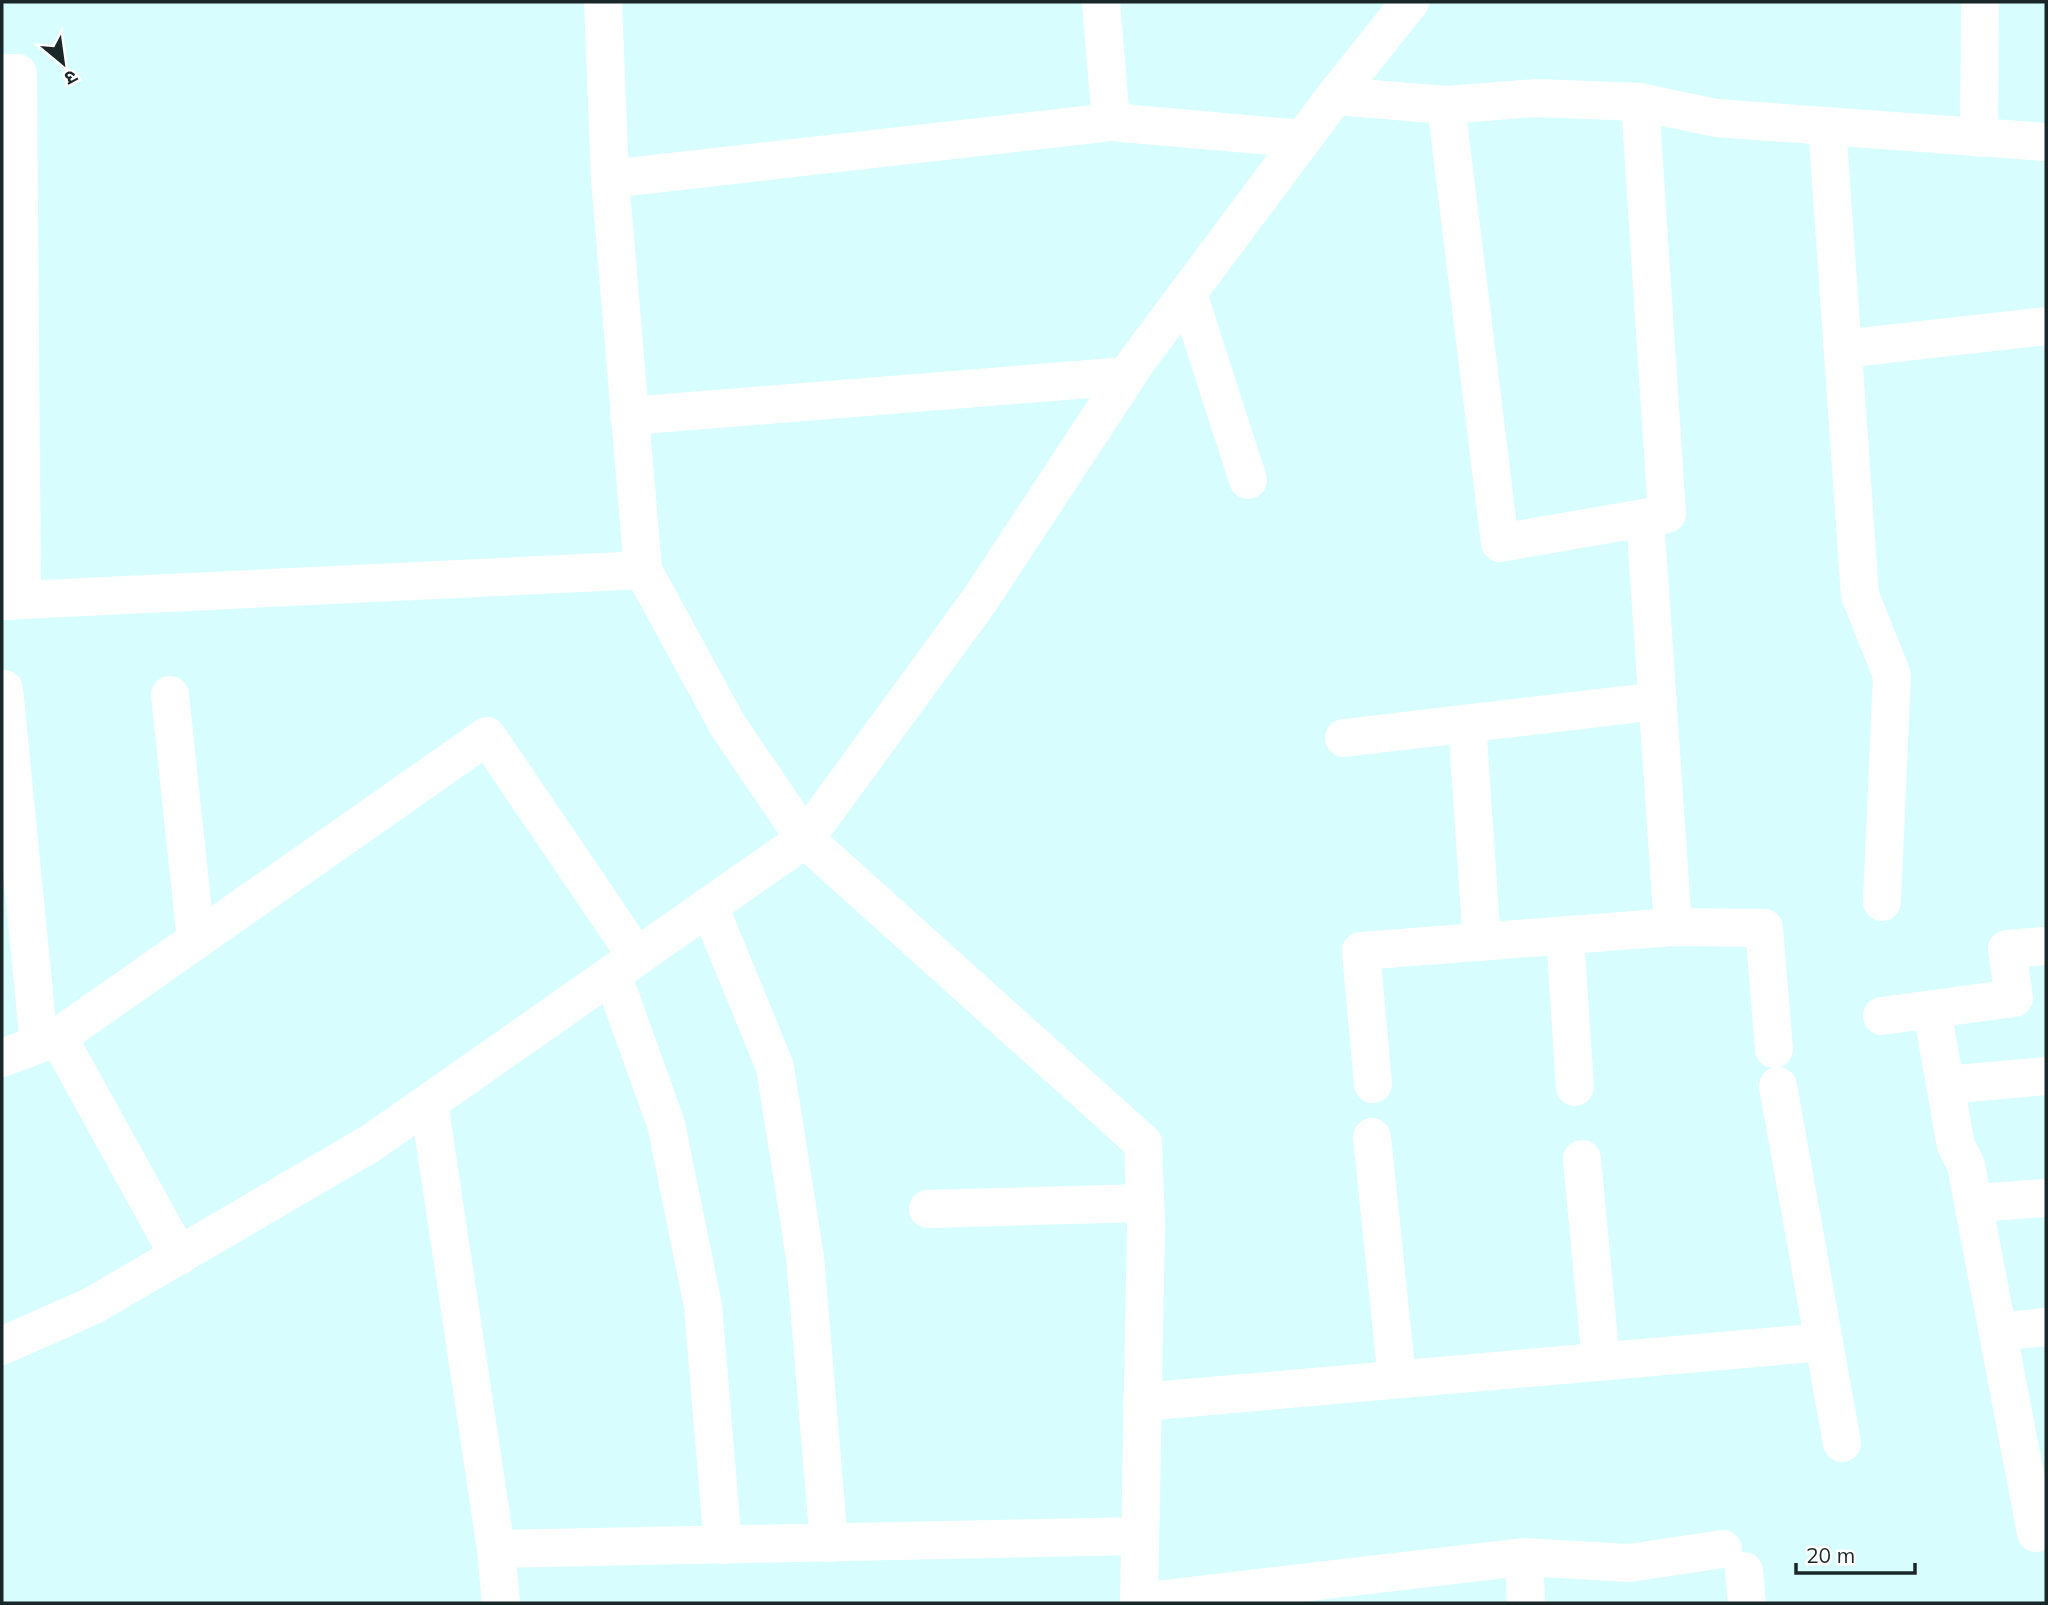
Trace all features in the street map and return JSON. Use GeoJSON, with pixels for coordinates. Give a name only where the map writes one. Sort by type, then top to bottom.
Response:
{"type":"FeatureCollection","features":[{"type":"Feature","properties":{"kind":"street"},"geometry":{"type":"LineString","coordinates":[[603,2],[610,179],[643,570],[727,724],[805,839],[1143,1143],[1145,1203],[1139,1603],[1522,1557],[1629,1563],[1738,1575]]}},
{"type":"Feature","properties":{"kind":"street"},"geometry":{"type":"LineString","coordinates":[[1101,2],[1111,121]]}},
{"type":"Feature","properties":{"kind":"street"},"geometry":{"type":"LineString","coordinates":[[2,1346],[92,1306],[371,1143],[805,839],[979,601],[1127,376],[1335,96],[1410,2]]}},
{"type":"Feature","properties":{"kind":"street"},"geometry":{"type":"LineString","coordinates":[[1979,138],[1980,5]]}},
{"type":"Feature","properties":{"kind":"street"},"geometry":{"type":"LineString","coordinates":[[2,73],[18,73],[11,244],[12,601],[643,570]]}},
{"type":"Feature","properties":{"kind":"street"},"geometry":{"type":"LineString","coordinates":[[1335,96],[1446,105],[1536,98],[1640,102],[1716,118],[2046,142]]}},
{"type":"Feature","properties":{"kind":"street"},"geometry":{"type":"LineString","coordinates":[[1446,105],[1500,543],[1667,514],[1640,102]]}},
{"type":"Feature","properties":{"kind":"street"},"geometry":{"type":"LineString","coordinates":[[610,179],[1111,121],[1303,139]]}},
{"type":"Feature","properties":{"kind":"street"},"geometry":{"type":"LineString","coordinates":[[1827,126],[1860,595],[1892,675],[1882,902]]}},
{"type":"Feature","properties":{"kind":"street"},"geometry":{"type":"LineString","coordinates":[[1188,294],[1248,481]]}},
{"type":"Feature","properties":{"kind":"street"},"geometry":{"type":"LineString","coordinates":[[1843,349],[2046,326]]}},
{"type":"Feature","properties":{"kind":"street"},"geometry":{"type":"LineString","coordinates":[[629,416],[1127,376]]}},
{"type":"Feature","properties":{"kind":"street"},"geometry":{"type":"LineString","coordinates":[[1645,519],[1673,927]]}},
{"type":"Feature","properties":{"kind":"street"},"geometry":{"type":"LineString","coordinates":[[4,689],[48,1040],[178,1256]]}},
{"type":"Feature","properties":{"kind":"street"},"geometry":{"type":"LineString","coordinates":[[170,695],[196,940]]}},
{"type":"Feature","properties":{"kind":"street"},"geometry":{"type":"LineString","coordinates":[[1345,738],[1658,701]]}},
{"type":"Feature","properties":{"kind":"street"},"geometry":{"type":"LineString","coordinates":[[1466,724],[1482,942]]}},
{"type":"Feature","properties":{"kind":"street"},"geometry":{"type":"LineString","coordinates":[[2,1058],[48,1040],[487,736],[625,965],[666,1124],[703,1306],[723,1545]]}},
{"type":"Feature","properties":{"kind":"street"},"geometry":{"type":"LineString","coordinates":[[709,906],[775,1067],[805,1257],[829,1542]]}},
{"type":"Feature","properties":{"kind":"street"},"geometry":{"type":"LineString","coordinates":[[1373,1084],[1361,951],[1673,927],[1764,928],[1776,1068],[1842,1443]]}},
{"type":"Feature","properties":{"kind":"street"},"geometry":{"type":"LineString","coordinates":[[1565,936],[1575,1087]]}},
{"type":"Feature","properties":{"kind":"street"},"geometry":{"type":"LineString","coordinates":[[1882,1016],[2014,998],[2007,949],[2046,946]]}},
{"type":"Feature","properties":{"kind":"street"},"geometry":{"type":"LineString","coordinates":[[1932,1010],[1956,1146],[1966,1165],[1974,1203],[2036,1534]]}},
{"type":"Feature","properties":{"kind":"street"},"geometry":{"type":"LineString","coordinates":[[1945,1085],[2046,1076]]}},
{"type":"Feature","properties":{"kind":"street"},"geometry":{"type":"LineString","coordinates":[[429,1103],[496,1549],[500,1603]]}},
{"type":"Feature","properties":{"kind":"street"},"geometry":{"type":"LineString","coordinates":[[1372,1138],[1396,1380]]}},
{"type":"Feature","properties":{"kind":"street"},"geometry":{"type":"LineString","coordinates":[[1582,1159],[1601,1362]]}},
{"type":"Feature","properties":{"kind":"street"},"geometry":{"type":"LineString","coordinates":[[1974,1203],[2046,1198]]}},
{"type":"Feature","properties":{"kind":"street"},"geometry":{"type":"LineString","coordinates":[[928,1209],[1145,1203]]}},
{"type":"Feature","properties":{"kind":"street"},"geometry":{"type":"LineString","coordinates":[[1998,1332],[2046,1327]]}},
{"type":"Feature","properties":{"kind":"street"},"geometry":{"type":"LineString","coordinates":[[1143,1402],[1824,1342]]}},
{"type":"Feature","properties":{"kind":"street"},"geometry":{"type":"LineString","coordinates":[[496,1549],[1140,1536]]}}]}
